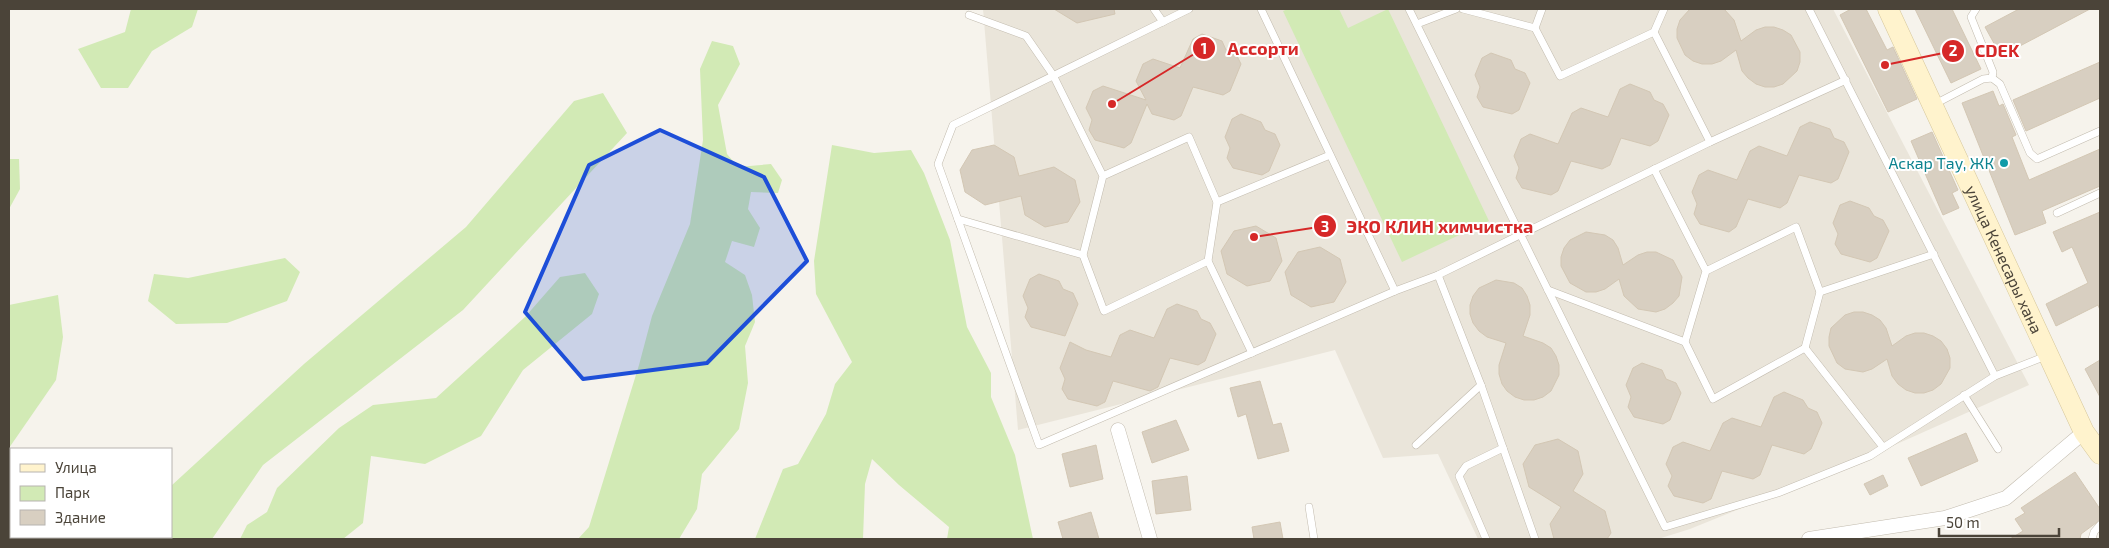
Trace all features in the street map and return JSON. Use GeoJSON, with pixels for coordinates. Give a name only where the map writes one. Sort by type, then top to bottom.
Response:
{"type":"FeatureCollection","features":[{"type":"Feature","properties":{"kind":"street","name":"улица Кенесары хана"},"geometry":{"type":"LineString","coordinates":[[1888,9],[2084,432],[2100,454]]}},
{"type":"Feature","properties":{"kind":"street"},"geometry":{"type":"LineString","coordinates":[[1118,430],[1150,539]]}},
{"type":"Feature","properties":{"kind":"street"},"geometry":{"type":"LineString","coordinates":[[1809,539],[1879,534],[1945,518],[2006,498],[2084,432]]}},
{"type":"Feature","properties":{"kind":"lane"},"geometry":{"type":"LineString","coordinates":[[1154,9],[1163,22]]}},
{"type":"Feature","properties":{"kind":"lane"},"geometry":{"type":"LineString","coordinates":[[1190,9],[953,124],[938,164],[1040,445],[1394,292],[1438,275],[1710,142],[1846,80]]}},
{"type":"Feature","properties":{"kind":"lane"},"geometry":{"type":"LineString","coordinates":[[1261,9],[1394,292]]}},
{"type":"Feature","properties":{"kind":"lane"},"geometry":{"type":"LineString","coordinates":[[1409,9],[1665,528],[1778,493],[1870,456],[1995,376],[2049,355]]}},
{"type":"Feature","properties":{"kind":"lane"},"geometry":{"type":"LineString","coordinates":[[1417,24],[1456,9]]}},
{"type":"Feature","properties":{"kind":"lane"},"geometry":{"type":"LineString","coordinates":[[1463,9],[1535,28],[1560,76],[1654,32],[1664,9]]}},
{"type":"Feature","properties":{"kind":"lane"},"geometry":{"type":"LineString","coordinates":[[1535,28],[1542,9]]}},
{"type":"Feature","properties":{"kind":"lane"},"geometry":{"type":"LineString","coordinates":[[1809,9],[1995,376]]}},
{"type":"Feature","properties":{"kind":"lane"},"geometry":{"type":"LineString","coordinates":[[1967,9],[1992,72],[1992,78]]}},
{"type":"Feature","properties":{"kind":"lane"},"geometry":{"type":"LineString","coordinates":[[1971,17],[1976,9]]}},
{"type":"Feature","properties":{"kind":"lane"},"geometry":{"type":"LineString","coordinates":[[969,15],[1026,36],[1053,75],[1103,176],[1083,255],[1104,310],[1208,261]]}},
{"type":"Feature","properties":{"kind":"lane"},"geometry":{"type":"LineString","coordinates":[[1654,32],[1710,142]]}},
{"type":"Feature","properties":{"kind":"lane"},"geometry":{"type":"LineString","coordinates":[[1933,105],[1984,79],[1992,78],[2000,84],[2030,152],[2037,159],[2100,131]]}},
{"type":"Feature","properties":{"kind":"lane"},"geometry":{"type":"LineString","coordinates":[[1103,176],[1189,137],[1217,202],[1208,261],[1252,354]]}},
{"type":"Feature","properties":{"kind":"lane"},"geometry":{"type":"LineString","coordinates":[[1217,202],[1330,155]]}},
{"type":"Feature","properties":{"kind":"lane"},"geometry":{"type":"LineString","coordinates":[[1654,169],[1706,271],[1685,342],[1713,399],[1805,348],[1820,292],[1796,227],[1706,271]]}},
{"type":"Feature","properties":{"kind":"lane"},"geometry":{"type":"LineString","coordinates":[[2057,213],[2100,193]]}},
{"type":"Feature","properties":{"kind":"lane"},"geometry":{"type":"LineString","coordinates":[[958,219],[1083,255]]}},
{"type":"Feature","properties":{"kind":"lane"},"geometry":{"type":"LineString","coordinates":[[1820,292],[1934,254]]}},
{"type":"Feature","properties":{"kind":"lane"},"geometry":{"type":"LineString","coordinates":[[1438,275],[1481,384],[1535,539]]}},
{"type":"Feature","properties":{"kind":"lane"},"geometry":{"type":"LineString","coordinates":[[1548,290],[1685,342]]}},
{"type":"Feature","properties":{"kind":"lane"},"geometry":{"type":"LineString","coordinates":[[1805,348],[1883,447]]}},
{"type":"Feature","properties":{"kind":"lane"},"geometry":{"type":"LineString","coordinates":[[1416,445],[1481,384]]}},
{"type":"Feature","properties":{"kind":"lane"},"geometry":{"type":"LineString","coordinates":[[1964,395],[1998,450]]}},
{"type":"Feature","properties":{"kind":"lane"},"geometry":{"type":"LineString","coordinates":[[1486,539],[1460,476],[1466,466],[1503,448]]}},
{"type":"Feature","properties":{"kind":"lane"},"geometry":{"type":"LineString","coordinates":[[1309,507],[1314,539]]}},
{"type":"Feature","properties":{"kind":"lane"},"geometry":{"type":"LineString","coordinates":[[2092,539],[2094,532],[2100,525]]}},
{"type":"Feature","properties":{"kind":"highlighted area"},"geometry":{"type":"Polygon","coordinates":[[[660,130],[764,177],[807,261],[707,363],[583,379],[525,312],[589,165],[660,130]]]}},
{"type":"Feature","properties":{"kind":"shaded area"},"geometry":{"type":"Polygon","coordinates":[[[983,9],[1833,9],[2029,385],[1870,456],[1690,529],[1658,539],[1478,539],[1438,454],[1383,458],[1335,350],[1018,430],[983,9]]]}},
{"type":"Feature","properties":{"kind":"green space"},"geometry":{"type":"Polygon","coordinates":[[[131,9],[198,9],[192,27],[152,51],[128,88],[101,88],[78,49],[125,32],[131,9]]]}},
{"type":"Feature","properties":{"kind":"green space"},"geometry":{"type":"Polygon","coordinates":[[[1288,9],[1339,9],[1348,28],[1388,9],[1489,221],[1402,262],[1283,11],[1288,9]]]}},
{"type":"Feature","properties":{"kind":"green space"},"geometry":{"type":"Polygon","coordinates":[[[712,41],[733,46],[740,64],[718,105],[727,154],[738,167],[771,164],[782,180],[778,193],[751,192],[748,209],[760,228],[754,247],[732,241],[725,262],[745,275],[752,295],[755,322],[745,346],[748,383],[739,429],[702,474],[697,509],[679,539],[578,539],[589,527],[639,365],[652,316],[690,224],[703,140],[700,69],[712,41]]]}},
{"type":"Feature","properties":{"kind":"green space"},"geometry":{"type":"Polygon","coordinates":[[[603,93],[627,133],[463,310],[263,465],[212,539],[77,539],[172,538],[172,485],[304,364],[466,227],[574,101],[603,93]]]}},
{"type":"Feature","properties":{"kind":"green space"},"geometry":{"type":"Polygon","coordinates":[[[832,145],[874,153],[911,150],[924,173],[950,240],[967,327],[991,373],[991,397],[1015,455],[1033,539],[947,539],[949,527],[899,485],[872,459],[865,484],[863,539],[755,539],[783,469],[798,464],[826,414],[835,384],[852,362],[816,294],[814,261],[832,145]]]}},
{"type":"Feature","properties":{"kind":"green space"},"geometry":{"type":"Polygon","coordinates":[[[9,159],[19,159],[20,189],[9,209],[9,159]]]}},
{"type":"Feature","properties":{"kind":"green space"},"geometry":{"type":"Polygon","coordinates":[[[285,258],[300,272],[287,301],[227,323],[176,324],[148,301],[154,274],[188,278],[285,258]]]}},
{"type":"Feature","properties":{"kind":"green space"},"geometry":{"type":"Polygon","coordinates":[[[585,273],[599,294],[592,314],[523,370],[481,436],[425,464],[371,456],[363,523],[343,539],[240,539],[247,525],[267,512],[277,488],[339,428],[373,405],[436,398],[525,317],[560,277],[585,273]]]}},
{"type":"Feature","properties":{"kind":"green space"},"geometry":{"type":"Polygon","coordinates":[[[58,295],[63,337],[56,380],[9,448],[9,305],[58,295]]]}},
{"type":"Feature","properties":{"kind":"building"},"geometry":{"type":"Polygon","coordinates":[[[1054,9],[1114,9],[1115,14],[1077,23],[1054,9]]]}},
{"type":"Feature","properties":{"kind":"building"},"geometry":{"type":"Polygon","coordinates":[[[1690,9],[1724,9],[1734,20],[1741,41],[1756,30],[1765,27],[1783,30],[1791,35],[1800,52],[1800,62],[1797,71],[1783,84],[1765,87],[1756,84],[1742,71],[1736,50],[1721,61],[1712,64],[1702,64],[1693,61],[1685,55],[1677,38],[1680,20],[1690,9]]]}},
{"type":"Feature","properties":{"kind":"building"},"geometry":{"type":"Polygon","coordinates":[[[1851,9],[1866,9],[1887,50],[1893,47],[1917,99],[1888,112],[1840,15],[1851,9]]]}},
{"type":"Feature","properties":{"kind":"building"},"geometry":{"type":"Polygon","coordinates":[[[1915,9],[1952,9],[1981,69],[1951,83],[1915,9]]]}},
{"type":"Feature","properties":{"kind":"building"},"geometry":{"type":"Polygon","coordinates":[[[2019,9],[2090,9],[2001,56],[1985,27],[2019,9]]]}},
{"type":"Feature","properties":{"kind":"building"},"geometry":{"type":"Polygon","coordinates":[[[1202,34],[1222,41],[1226,50],[1236,54],[1241,64],[1230,91],[1223,95],[1193,87],[1181,116],[1174,120],[1152,114],[1147,104],[1131,143],[1124,148],[1095,140],[1089,130],[1092,120],[1086,108],[1093,91],[1103,86],[1146,100],[1136,81],[1143,64],[1153,59],[1180,68],[1193,39],[1202,34]]]}},
{"type":"Feature","properties":{"kind":"building"},"geometry":{"type":"Polygon","coordinates":[[[1491,53],[1511,60],[1515,69],[1525,73],[1530,83],[1519,110],[1512,114],[1483,107],[1477,97],[1480,87],[1475,75],[1482,58],[1491,53]]]}},
{"type":"Feature","properties":{"kind":"building"},"geometry":{"type":"Polygon","coordinates":[[[2100,62],[2100,98],[2026,131],[2013,100],[2100,62]]]}},
{"type":"Feature","properties":{"kind":"building"},"geometry":{"type":"Polygon","coordinates":[[[1630,84],[1650,92],[1654,100],[1663,104],[1669,115],[1658,141],[1650,146],[1621,138],[1610,165],[1602,169],[1571,161],[1558,191],[1551,195],[1522,188],[1516,178],[1519,168],[1514,156],[1521,139],[1530,134],[1558,144],[1572,113],[1581,108],[1608,117],[1620,89],[1630,84]]]}},
{"type":"Feature","properties":{"kind":"building","name":"Аскар Тау, ЖК"},"geometry":{"type":"Polygon","coordinates":[[[1993,91],[1999,106],[2003,104],[2016,135],[2012,137],[2029,180],[2100,149],[2100,186],[2042,211],[2046,223],[2015,235],[1962,103],[1993,91]]]}},
{"type":"Feature","properties":{"kind":"building"},"geometry":{"type":"Polygon","coordinates":[[[1241,114],[1261,122],[1265,130],[1275,134],[1280,145],[1269,171],[1262,175],[1233,168],[1227,158],[1230,148],[1225,137],[1232,119],[1241,114]]]}},
{"type":"Feature","properties":{"kind":"building"},"geometry":{"type":"Polygon","coordinates":[[[1810,122],[1830,129],[1834,138],[1844,142],[1849,152],[1838,179],[1831,183],[1799,175],[1787,203],[1780,208],[1748,199],[1736,227],[1729,232],[1700,224],[1694,214],[1697,204],[1692,192],[1699,175],[1708,170],[1737,180],[1750,151],[1759,146],[1787,156],[1800,127],[1810,122]]]}},
{"type":"Feature","properties":{"kind":"building"},"geometry":{"type":"Polygon","coordinates":[[[1932,132],[1958,190],[1952,193],[1959,208],[1943,215],[1911,141],[1932,132]]]}},
{"type":"Feature","properties":{"kind":"building"},"geometry":{"type":"Polygon","coordinates":[[[994,145],[1014,157],[1019,176],[1054,167],[1075,180],[1080,202],[1068,222],[1045,227],[1025,215],[1021,196],[985,205],[965,192],[960,170],[972,150],[994,145]]]}},
{"type":"Feature","properties":{"kind":"building"},"geometry":{"type":"Polygon","coordinates":[[[1850,201],[1869,208],[1874,216],[1883,220],[1889,231],[1877,258],[1870,262],[1841,254],[1835,244],[1838,234],[1833,223],[1840,205],[1850,201]]]}},
{"type":"Feature","properties":{"kind":"building"},"geometry":{"type":"Polygon","coordinates":[[[2100,212],[2100,310],[2098,305],[2056,326],[2046,304],[2088,283],[2072,247],[2062,252],[2053,232],[2100,212]]]}},
{"type":"Feature","properties":{"kind":"building"},"geometry":{"type":"Polygon","coordinates":[[[1256,226],[1276,238],[1282,261],[1270,281],[1247,286],[1227,274],[1221,251],[1234,231],[1256,226]]]}},
{"type":"Feature","properties":{"kind":"building"},"geometry":{"type":"Polygon","coordinates":[[[1586,232],[1605,235],[1613,240],[1618,248],[1623,265],[1638,255],[1647,252],[1656,252],[1673,260],[1682,277],[1679,296],[1665,309],[1656,312],[1638,309],[1624,296],[1619,279],[1605,289],[1596,292],[1586,292],[1570,283],[1561,266],[1561,257],[1564,248],[1570,240],[1586,232]]]}},
{"type":"Feature","properties":{"kind":"building"},"geometry":{"type":"Polygon","coordinates":[[[1320,247],[1340,259],[1346,282],[1334,302],[1311,307],[1291,295],[1285,272],[1298,252],[1320,247]]]}},
{"type":"Feature","properties":{"kind":"building"},"geometry":{"type":"Polygon","coordinates":[[[1039,274],[1059,281],[1063,289],[1073,293],[1078,304],[1065,336],[1031,327],[1025,317],[1028,308],[1023,296],[1030,279],[1039,274]]]}},
{"type":"Feature","properties":{"kind":"building"},"geometry":{"type":"Polygon","coordinates":[[[1496,280],[1514,283],[1522,288],[1530,305],[1530,315],[1523,336],[1543,343],[1551,348],[1556,356],[1559,365],[1559,375],[1551,391],[1543,397],[1534,400],[1524,400],[1515,397],[1507,391],[1502,384],[1499,374],[1499,365],[1506,343],[1487,337],[1473,323],[1470,305],[1473,296],[1479,288],[1496,280]]]}},
{"type":"Feature","properties":{"kind":"building"},"geometry":{"type":"Polygon","coordinates":[[[1177,304],[1197,311],[1201,319],[1210,323],[1216,334],[1205,361],[1198,365],[1170,358],[1158,387],[1150,391],[1113,381],[1105,402],[1097,406],[1068,399],[1062,389],[1065,379],[1060,368],[1070,342],[1086,350],[1111,357],[1120,335],[1130,330],[1154,338],[1167,309],[1177,304]]]}},
{"type":"Feature","properties":{"kind":"building"},"geometry":{"type":"Polygon","coordinates":[[[1863,312],[1880,320],[1886,328],[1892,346],[1906,336],[1915,333],[1924,333],[1941,341],[1947,349],[1950,358],[1950,368],[1941,384],[1933,390],[1915,393],[1906,390],[1898,384],[1892,376],[1887,359],[1872,369],[1863,372],[1845,369],[1837,363],[1829,346],[1831,328],[1845,315],[1863,312]]]}},
{"type":"Feature","properties":{"kind":"building"},"geometry":{"type":"Polygon","coordinates":[[[2100,360],[2100,397],[2085,369],[2100,360]]]}},
{"type":"Feature","properties":{"kind":"building"},"geometry":{"type":"Polygon","coordinates":[[[1642,363],[1662,370],[1666,379],[1676,383],[1681,393],[1670,420],[1663,424],[1634,417],[1628,407],[1631,397],[1626,385],[1633,368],[1642,363]]]}},
{"type":"Feature","properties":{"kind":"building"},"geometry":{"type":"Polygon","coordinates":[[[1260,381],[1273,425],[1281,423],[1289,451],[1258,459],[1246,414],[1238,417],[1230,388],[1260,381]]]}},
{"type":"Feature","properties":{"kind":"building"},"geometry":{"type":"Polygon","coordinates":[[[1784,392],[1803,400],[1808,408],[1817,412],[1822,423],[1811,449],[1804,454],[1772,445],[1760,475],[1753,479],[1722,471],[1711,499],[1703,503],[1674,496],[1668,486],[1672,476],[1666,464],[1673,447],[1683,442],[1710,451],[1723,423],[1732,418],[1761,427],[1774,397],[1784,392]]]}},
{"type":"Feature","properties":{"kind":"building"},"geometry":{"type":"Polygon","coordinates":[[[1176,420],[1189,450],[1152,463],[1142,432],[1176,420]]]}},
{"type":"Feature","properties":{"kind":"building"},"geometry":{"type":"Polygon","coordinates":[[[1966,433],[1978,461],[1921,486],[1908,458],[1966,433]]]}},
{"type":"Feature","properties":{"kind":"building"},"geometry":{"type":"Polygon","coordinates":[[[1558,439],[1578,451],[1583,474],[1573,491],[1605,511],[1611,533],[1607,539],[1554,539],[1550,524],[1561,507],[1529,487],[1523,464],[1535,445],[1558,439]]]}},
{"type":"Feature","properties":{"kind":"building"},"geometry":{"type":"Polygon","coordinates":[[[1096,445],[1103,479],[1070,487],[1062,454],[1096,445]]]}},
{"type":"Feature","properties":{"kind":"building"},"geometry":{"type":"Polygon","coordinates":[[[2075,472],[2100,509],[2100,520],[2081,534],[2080,539],[2010,539],[2023,531],[2015,519],[2025,513],[2021,508],[2075,472]]]}},
{"type":"Feature","properties":{"kind":"building"},"geometry":{"type":"Polygon","coordinates":[[[1883,475],[1888,486],[1870,495],[1864,484],[1883,475]]]}},
{"type":"Feature","properties":{"kind":"building"},"geometry":{"type":"Polygon","coordinates":[[[1187,476],[1191,510],[1156,514],[1152,481],[1187,476]]]}},
{"type":"Feature","properties":{"kind":"building"},"geometry":{"type":"Polygon","coordinates":[[[1091,512],[1099,539],[1063,539],[1058,522],[1091,512]]]}},
{"type":"Feature","properties":{"kind":"building"},"geometry":{"type":"Polygon","coordinates":[[[1280,522],[1283,539],[1254,539],[1252,527],[1280,522]]]}},
{"type":"Feature","properties":{"kind":"place","name":"CDEK"},"geometry":{"type":"Point","coordinates":[1885,65]}},
{"type":"Feature","properties":{"kind":"place","name":"Ассорти"},"geometry":{"type":"Point","coordinates":[1112,104]}},
{"type":"Feature","properties":{"kind":"place","name":"Аскар Тау, ЖК"},"geometry":{"type":"Point","coordinates":[2004,163]}},
{"type":"Feature","properties":{"kind":"place","name":"ЭКО КЛИН химчистка"},"geometry":{"type":"Point","coordinates":[1254,237]}}]}
